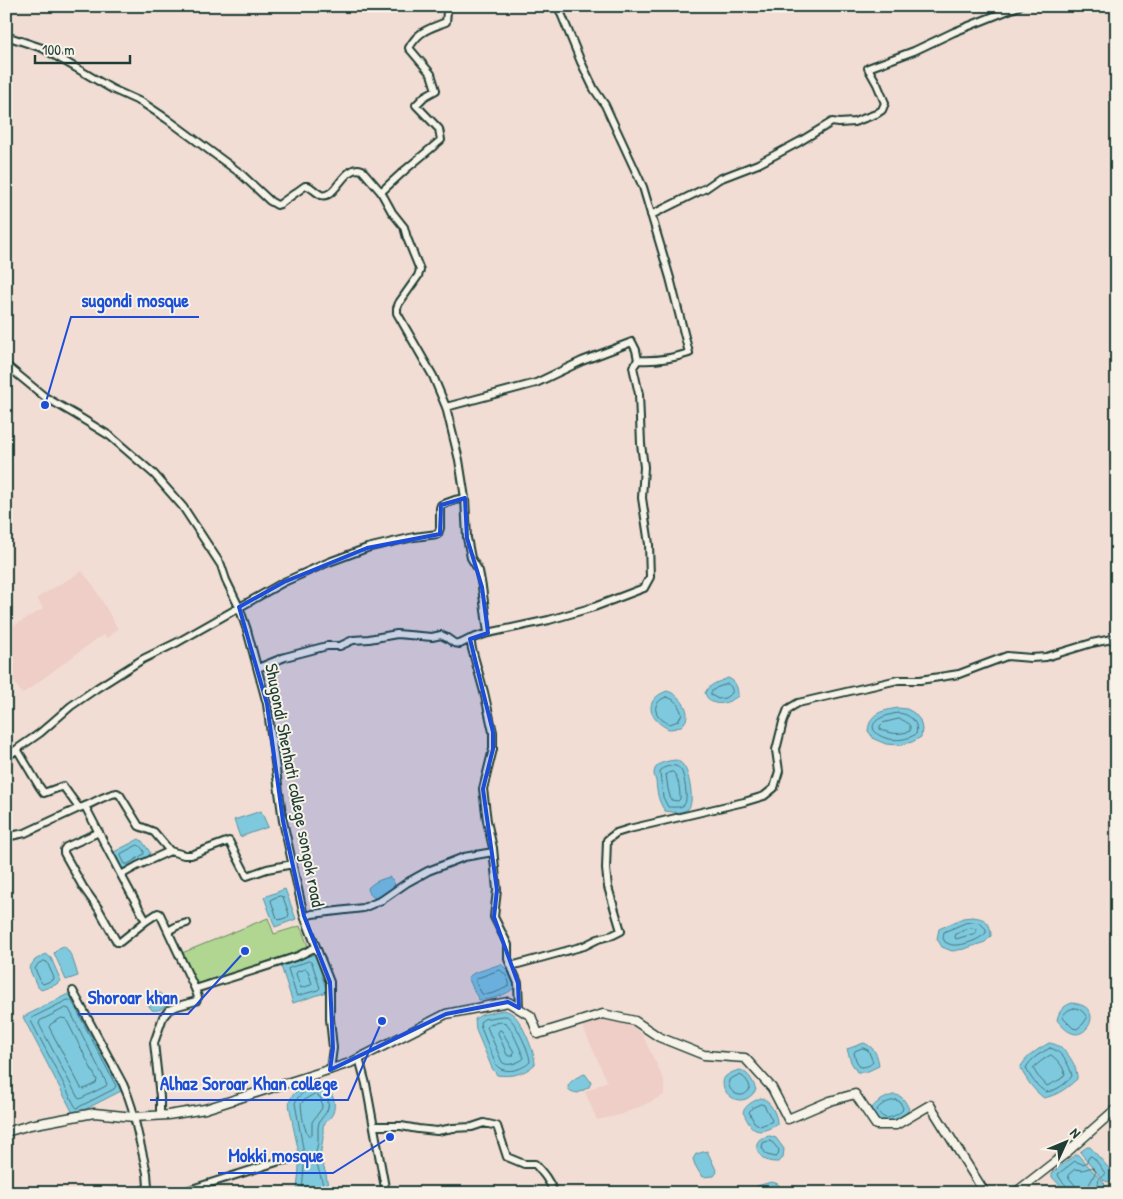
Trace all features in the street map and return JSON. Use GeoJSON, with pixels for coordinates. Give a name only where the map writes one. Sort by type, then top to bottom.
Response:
{"type":"FeatureCollection","features":[{"type":"Feature","properties":{"kind":"street"},"geometry":{"type":"LineString","coordinates":[[381,192],[441,140],[439,129],[416,105],[425,96],[436,90],[431,74],[409,48],[413,40],[421,32],[446,22],[446,6]]}},
{"type":"Feature","properties":{"kind":"street"},"geometry":{"type":"LineString","coordinates":[[558,6],[581,62],[594,89],[605,106],[643,187],[670,278],[689,353],[638,360]]}},
{"type":"Feature","properties":{"kind":"street"},"geometry":{"type":"LineString","coordinates":[[651,215],[706,188],[719,179],[763,161],[832,122],[854,122],[876,114],[882,110],[885,103],[878,84],[868,68],[914,51],[954,32],[1019,6]]}},
{"type":"Feature","properties":{"kind":"street"},"geometry":{"type":"LineString","coordinates":[[6,36],[42,48],[112,89],[143,103],[240,173],[270,201],[277,205],[304,186],[308,186],[321,195],[327,194],[353,169],[358,168],[362,170],[381,192],[392,212],[404,226],[406,238],[420,270],[418,276],[399,303],[397,313],[433,376],[446,408],[459,460],[465,498],[468,545],[471,558],[479,571],[488,633]]}},
{"type":"Feature","properties":{"kind":"street"},"geometry":{"type":"LineString","coordinates":[[258,668],[285,656],[327,646],[340,646],[353,640],[397,634],[432,637],[441,635],[454,643],[460,644],[488,633],[548,620],[594,607],[644,588],[650,577],[649,544],[642,498],[644,467],[641,444],[640,394],[634,366],[638,360],[632,342],[582,361],[536,383],[446,408]]}},
{"type":"Feature","properties":{"kind":"street","name":"Shugondi Shenhati college songok road"},"geometry":{"type":"LineString","coordinates":[[6,366],[46,397],[110,436],[154,474],[183,507],[221,565],[248,630],[258,668],[267,704],[283,821],[305,917],[330,982],[330,1019],[333,1048],[330,1070]]}},
{"type":"Feature","properties":{"kind":"street"},"geometry":{"type":"LineString","coordinates":[[6,758],[40,734],[71,706],[143,659],[178,642],[284,582],[367,548],[414,537],[438,534],[441,505],[465,498]]}},
{"type":"Feature","properties":{"kind":"street"},"geometry":{"type":"LineString","coordinates":[[511,966],[584,946],[621,931],[608,887],[606,869],[607,840],[616,833],[629,829],[764,796],[774,788],[779,771],[776,750],[783,722],[788,709],[798,703],[898,680],[920,680],[959,674],[1007,656],[1046,657],[1092,643],[1117,638]]}},
{"type":"Feature","properties":{"kind":"street"},"geometry":{"type":"LineString","coordinates":[[470,639],[492,732],[493,749],[483,789],[497,890],[494,917],[508,945],[508,958],[518,983],[519,1008]]}},
{"type":"Feature","properties":{"kind":"street"},"geometry":{"type":"LineString","coordinates":[[18,750],[42,791],[45,793],[63,786],[82,807],[99,832],[146,922]]}},
{"type":"Feature","properties":{"kind":"street"},"geometry":{"type":"LineString","coordinates":[[6,837],[25,833],[110,795],[119,794],[139,826],[154,832],[170,851]]}},
{"type":"Feature","properties":{"kind":"street"},"geometry":{"type":"LineString","coordinates":[[99,832],[66,847],[64,850],[83,887],[98,908],[117,942],[120,942],[159,913],[198,997],[196,1001],[169,1010],[163,1017],[154,1044],[160,1115]]}},
{"type":"Feature","properties":{"kind":"street"},"geometry":{"type":"LineString","coordinates":[[121,875],[170,851],[191,855],[229,841],[246,876],[267,869],[293,864]]}},
{"type":"Feature","properties":{"kind":"street"},"geometry":{"type":"LineString","coordinates":[[305,917],[312,914],[363,908],[382,900],[428,871],[464,857],[493,852]]}},
{"type":"Feature","properties":{"kind":"street"},"geometry":{"type":"LineString","coordinates":[[168,931],[187,923]]}},
{"type":"Feature","properties":{"kind":"street"},"geometry":{"type":"LineString","coordinates":[[194,989],[291,958],[316,947]]}},
{"type":"Feature","properties":{"kind":"street"},"geometry":{"type":"LineString","coordinates":[[73,990],[124,1084],[134,1117],[146,1173],[147,1188]]}},
{"type":"Feature","properties":{"kind":"street"},"geometry":{"type":"LineString","coordinates":[[6,1132],[30,1125],[94,1114],[134,1117],[205,1110],[350,1063],[446,1014],[508,1002],[531,1016],[538,1034],[603,1014],[635,1021],[659,1037],[704,1055],[745,1058],[772,1088],[788,1119],[830,1101],[855,1094],[876,1125],[896,1125],[930,1105],[985,1193]]}},
{"type":"Feature","properties":{"kind":"street"},"geometry":{"type":"LineString","coordinates":[[359,1058],[366,1084],[386,1184],[386,1193]]}},
{"type":"Feature","properties":{"kind":"street"},"geometry":{"type":"LineString","coordinates":[[1014,1193],[1064,1154],[1117,1108]]}},
{"type":"Feature","properties":{"kind":"street"},"geometry":{"type":"LineString","coordinates":[[374,1126],[401,1126],[437,1131],[472,1127],[484,1123],[497,1126],[507,1157],[524,1164],[535,1164],[544,1174],[554,1193]]}},
{"type":"Feature","properties":{"kind":"street"},"geometry":{"type":"LineString","coordinates":[[179,1193],[288,1160]]}},
{"type":"Feature","properties":{"kind":"street"},"geometry":{"type":"LineString","coordinates":[[131,1193],[147,1188]]}},
{"type":"Feature","properties":{"kind":"street"},"geometry":{"type":"LineString","coordinates":[[147,1188],[159,1193]]}},
{"type":"Feature","properties":{"kind":"street"},"geometry":{"type":"LineString","coordinates":[[111,1193],[121,1193]]}},
{"type":"Feature","properties":{"kind":"highlighted area"},"geometry":{"type":"Polygon","coordinates":[[[465,498],[467,538],[482,587],[488,633],[470,639],[493,732],[493,749],[483,789],[497,890],[494,917],[518,983],[519,1008],[508,1002],[446,1014],[330,1070],[333,1048],[330,982],[304,916],[283,821],[267,704],[239,607],[284,582],[367,548],[440,534],[441,505],[465,498]]]}},
{"type":"Feature","properties":{"kind":"shaded area"},"geometry":{"type":"Polygon","coordinates":[[[82,571],[93,585],[118,629],[107,638],[104,635],[98,638],[22,694],[6,670],[6,630],[43,609],[37,598],[82,571]]]}},
{"type":"Feature","properties":{"kind":"shaded area"},"geometry":{"type":"Polygon","coordinates":[[[597,1019],[618,1020],[631,1025],[642,1034],[664,1080],[664,1095],[620,1115],[597,1120],[585,1092],[607,1081],[582,1025],[597,1019]]]}},
{"type":"Feature","properties":{"kind":"green space"},"geometry":{"type":"Polygon","coordinates":[[[268,918],[274,934],[300,926],[309,948],[196,984],[182,953],[268,918]]]}},
{"type":"Feature","properties":{"kind":"water"},"geometry":{"type":"Polygon","coordinates":[[[728,678],[736,685],[738,696],[720,704],[711,701],[705,693],[709,687],[728,678]]]}},
{"type":"Feature","properties":{"kind":"water"},"geometry":{"type":"Polygon","coordinates":[[[667,691],[681,700],[687,711],[685,721],[681,726],[672,729],[657,721],[651,710],[654,699],[667,691]]]}},
{"type":"Feature","properties":{"kind":"water"},"geometry":{"type":"Polygon","coordinates":[[[898,708],[907,709],[920,720],[921,737],[900,745],[886,744],[874,739],[868,731],[874,716],[898,708]]]}},
{"type":"Feature","properties":{"kind":"water"},"geometry":{"type":"Polygon","coordinates":[[[676,760],[684,767],[690,782],[690,806],[683,812],[665,811],[658,796],[654,776],[655,769],[659,764],[676,760]]]}},
{"type":"Feature","properties":{"kind":"water"},"geometry":{"type":"Polygon","coordinates":[[[261,811],[268,827],[240,837],[234,820],[261,811]]]}},
{"type":"Feature","properties":{"kind":"water"},"geometry":{"type":"Polygon","coordinates":[[[139,839],[150,852],[149,857],[123,871],[114,852],[139,839]]]}},
{"type":"Feature","properties":{"kind":"water"},"geometry":{"type":"Polygon","coordinates":[[[389,877],[393,880],[396,888],[381,899],[369,893],[368,888],[375,882],[389,877]]]}},
{"type":"Feature","properties":{"kind":"water"},"geometry":{"type":"Polygon","coordinates":[[[285,889],[296,919],[275,927],[264,897],[285,889]]]}},
{"type":"Feature","properties":{"kind":"water"},"geometry":{"type":"Polygon","coordinates":[[[972,917],[984,920],[990,927],[991,936],[985,942],[952,951],[942,947],[937,939],[939,929],[963,918],[972,917]]]}},
{"type":"Feature","properties":{"kind":"water"},"geometry":{"type":"Polygon","coordinates":[[[64,946],[71,956],[78,976],[66,980],[54,953],[64,946]]]}},
{"type":"Feature","properties":{"kind":"water"},"geometry":{"type":"Polygon","coordinates":[[[46,954],[51,958],[61,981],[41,990],[37,986],[29,968],[35,960],[46,954]]]}},
{"type":"Feature","properties":{"kind":"water"},"geometry":{"type":"Polygon","coordinates":[[[315,954],[327,992],[293,1003],[281,966],[315,954]]]}},
{"type":"Feature","properties":{"kind":"water"},"geometry":{"type":"Polygon","coordinates":[[[501,964],[509,972],[516,986],[509,992],[499,996],[479,1000],[468,977],[474,973],[501,964]]]}},
{"type":"Feature","properties":{"kind":"water"},"geometry":{"type":"Polygon","coordinates":[[[157,991],[164,997],[167,1005],[160,1009],[152,1010],[146,1002],[150,995],[157,991]]]}},
{"type":"Feature","properties":{"kind":"water"},"geometry":{"type":"Polygon","coordinates":[[[72,992],[123,1090],[74,1115],[23,1017],[72,992]]]}},
{"type":"Feature","properties":{"kind":"water"},"geometry":{"type":"Polygon","coordinates":[[[1072,1003],[1082,1005],[1091,1016],[1088,1027],[1078,1034],[1068,1031],[1057,1020],[1062,1009],[1072,1003]]]}},
{"type":"Feature","properties":{"kind":"water"},"geometry":{"type":"Polygon","coordinates":[[[503,1010],[510,1012],[519,1022],[527,1036],[535,1064],[522,1072],[507,1076],[497,1075],[492,1068],[476,1030],[475,1019],[481,1015],[503,1010]]]}},
{"type":"Feature","properties":{"kind":"water"},"geometry":{"type":"Polygon","coordinates":[[[864,1043],[875,1052],[879,1066],[866,1072],[857,1072],[851,1062],[847,1049],[864,1043]]]}},
{"type":"Feature","properties":{"kind":"water"},"geometry":{"type":"Polygon","coordinates":[[[1049,1043],[1060,1047],[1069,1056],[1077,1073],[1077,1079],[1062,1091],[1044,1098],[1033,1088],[1020,1068],[1029,1056],[1049,1043]]]}},
{"type":"Feature","properties":{"kind":"water"},"geometry":{"type":"Polygon","coordinates":[[[740,1070],[750,1078],[756,1090],[750,1097],[737,1100],[727,1093],[723,1082],[725,1077],[732,1072],[740,1070]]]}},
{"type":"Feature","properties":{"kind":"water"},"geometry":{"type":"Polygon","coordinates":[[[585,1074],[591,1082],[589,1087],[578,1093],[569,1089],[568,1086],[572,1081],[585,1074]]]}},
{"type":"Feature","properties":{"kind":"water"},"geometry":{"type":"Polygon","coordinates":[[[315,1083],[328,1090],[334,1103],[333,1113],[323,1126],[320,1157],[326,1174],[329,1193],[297,1193],[299,1153],[289,1102],[297,1091],[315,1083]]]}},
{"type":"Feature","properties":{"kind":"water"},"geometry":{"type":"Polygon","coordinates":[[[893,1095],[901,1097],[909,1109],[903,1116],[891,1123],[877,1120],[871,1109],[881,1100],[893,1095]]]}},
{"type":"Feature","properties":{"kind":"water"},"geometry":{"type":"Polygon","coordinates":[[[761,1098],[773,1109],[777,1125],[760,1131],[753,1128],[743,1112],[755,1100],[761,1098]]]}},
{"type":"Feature","properties":{"kind":"water"},"geometry":{"type":"Polygon","coordinates":[[[770,1136],[776,1138],[784,1149],[783,1158],[778,1162],[766,1160],[757,1149],[759,1140],[770,1136]]]}},
{"type":"Feature","properties":{"kind":"water"},"geometry":{"type":"Polygon","coordinates":[[[1090,1147],[1114,1174],[1113,1178],[1108,1182],[1103,1180],[1080,1152],[1090,1147]]]}},
{"type":"Feature","properties":{"kind":"water"},"geometry":{"type":"Polygon","coordinates":[[[707,1151],[717,1172],[714,1176],[702,1177],[693,1159],[696,1154],[707,1151]]]}},
{"type":"Feature","properties":{"kind":"water"},"geometry":{"type":"Polygon","coordinates":[[[1077,1154],[1105,1184],[1096,1193],[1067,1193],[1052,1177],[1052,1173],[1077,1154]]]}},
{"type":"Feature","properties":{"kind":"water"},"geometry":{"type":"Polygon","coordinates":[[[771,1182],[779,1185],[783,1193],[751,1193],[751,1190],[757,1186],[771,1182]]]}},
{"type":"Feature","properties":{"kind":"place","name":"sugondi mosque"},"geometry":{"type":"Point","coordinates":[45,405]}},
{"type":"Feature","properties":{"kind":"place","name":"Shoroar khan"},"geometry":{"type":"Point","coordinates":[245,951]}},
{"type":"Feature","properties":{"kind":"place","name":"Alhaz Soroar Khan college"},"geometry":{"type":"Point","coordinates":[382,1021]}},
{"type":"Feature","properties":{"kind":"place","name":"Mokki mosque"},"geometry":{"type":"Point","coordinates":[390,1137]}}]}
